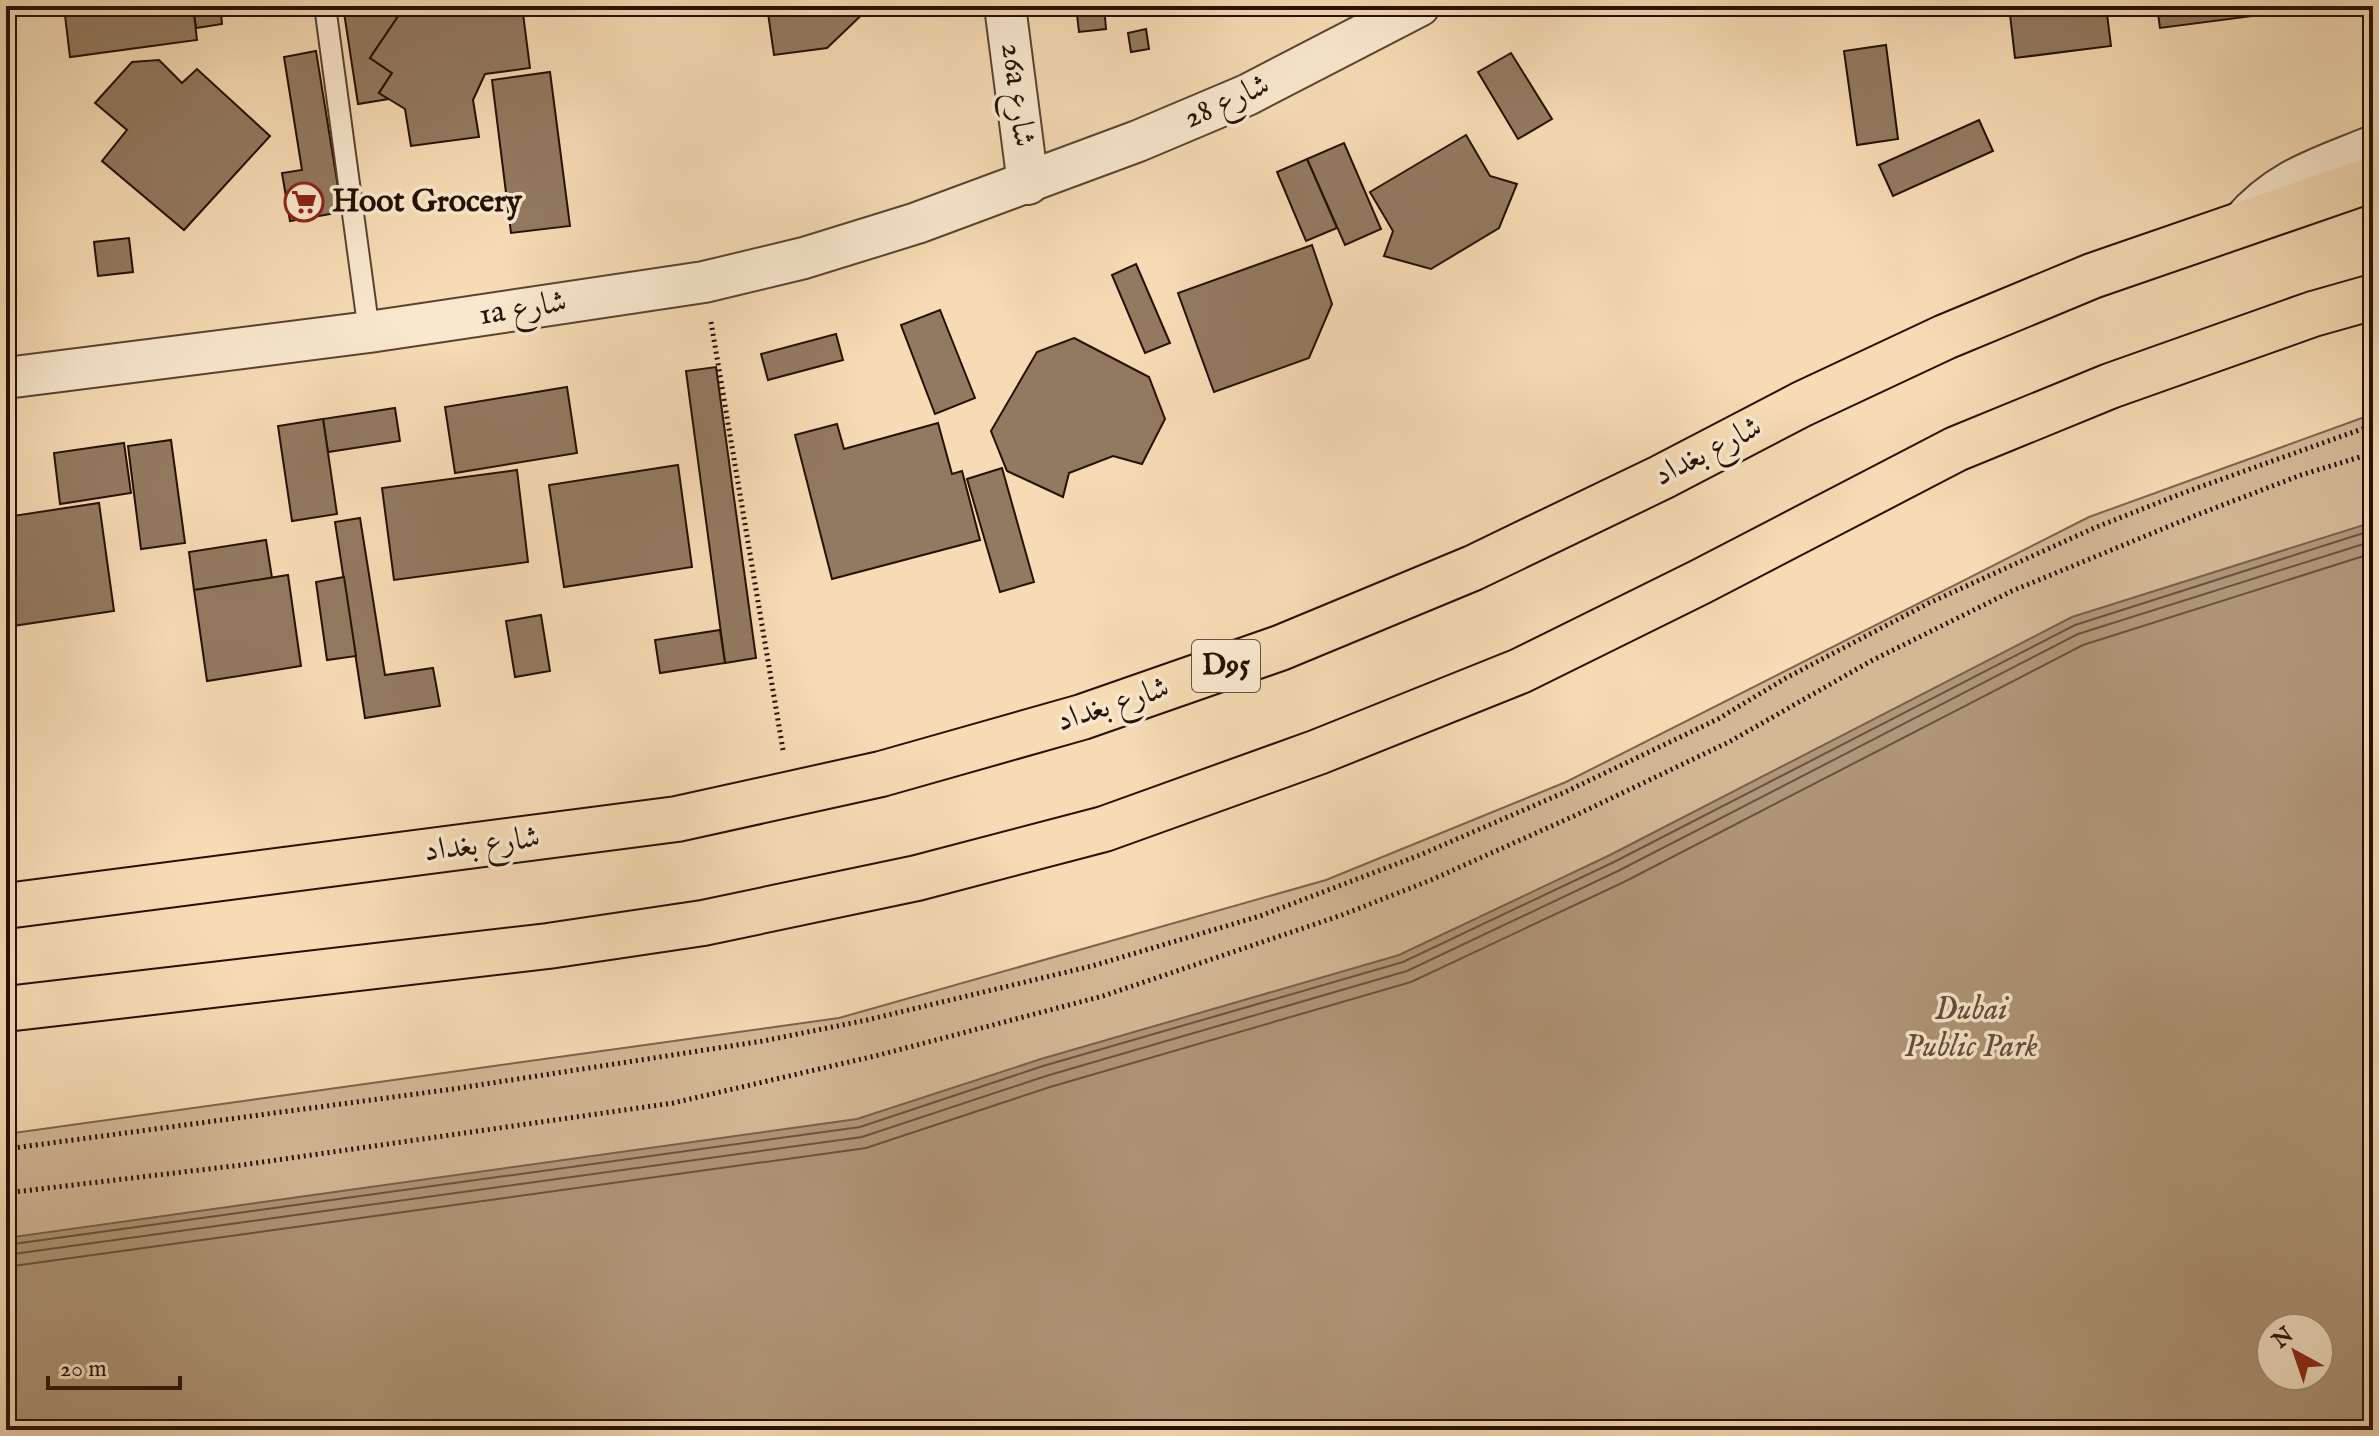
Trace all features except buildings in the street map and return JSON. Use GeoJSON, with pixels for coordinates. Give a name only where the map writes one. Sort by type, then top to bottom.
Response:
{"type":"FeatureCollection","features":[{"type":"Feature","properties":{"kind":"main road","name":"شارع بغداد"},"geometry":{"type":"LineString","coordinates":[[6,906],[677,819],[881,774],[1082,717],[1280,648],[1473,568],[1662,477],[1802,404],[1945,337],[2092,276],[2373,179]]}},
{"type":"Feature","properties":{"kind":"main road"},"geometry":{"type":"LineString","coordinates":[[6,1009],[548,946],[703,923],[917,878],[1104,829],[1318,752],[1520,671],[1956,449],[2110,386],[2313,314],[2373,297]]}},
{"type":"Feature","properties":{"kind":"street","name":"26a شارع"},"geometry":{"type":"LineString","coordinates":[[1005,6],[1028,184]]}},
{"type":"Feature","properties":{"kind":"street","name":"شارع 28"},"geometry":{"type":"LineString","coordinates":[[1028,184],[1247,95],[1419,6]]}},
{"type":"Feature","properties":{"kind":"street"},"geometry":{"type":"LineString","coordinates":[[2241,223],[2258,203],[2278,187],[2373,146]]}},
{"type":"Feature","properties":{"kind":"street","name":"1a شارع"},"geometry":{"type":"LineString","coordinates":[[6,378],[369,332],[704,282],[804,258],[1028,184]]}},
{"type":"Feature","properties":{"kind":"lane"},"geometry":{"type":"LineString","coordinates":[[325,6],[369,332]]}},
{"type":"Feature","properties":{"kind":"path"},"geometry":{"type":"LineString","coordinates":[[704,282],[790,794]]}},
{"type":"Feature","properties":{"kind":"path"},"geometry":{"type":"LineString","coordinates":[[6,1149],[453,1089],[763,1041],[1092,966],[1260,916],[1420,855],[1563,793],[1718,719],[1786,678],[1929,603],[2081,533],[2373,425]]}},
{"type":"Feature","properties":{"kind":"path"},"geometry":{"type":"LineString","coordinates":[[6,1193],[242,1165],[673,1103],[865,1058],[1103,996],[1342,915],[1431,880],[1729,742],[1871,661],[2012,591],[2301,475],[2373,453]]}},
{"type":"Feature","properties":{"kind":"green space","name":"Dubai Public Park"},"geometry":{"type":"Polygon","coordinates":[[[2373,414],[2373,1430],[6,1430],[6,1134],[839,1018],[1326,880],[1566,782],[2089,517],[2373,414]]]}},
{"type":"Feature","properties":{"kind":"water","name":"Dubai Public Park"},"geometry":{"type":"Polygon","coordinates":[[[2373,522],[2373,1427],[2352,1430],[6,1430],[6,1238],[857,1119],[1041,1059],[1399,955],[1610,855],[2072,617],[2373,522]]]}},
{"type":"Feature","properties":{"kind":"place","name":"Hoot Grocery"},"geometry":{"type":"Point","coordinates":[304,202]}}]}
